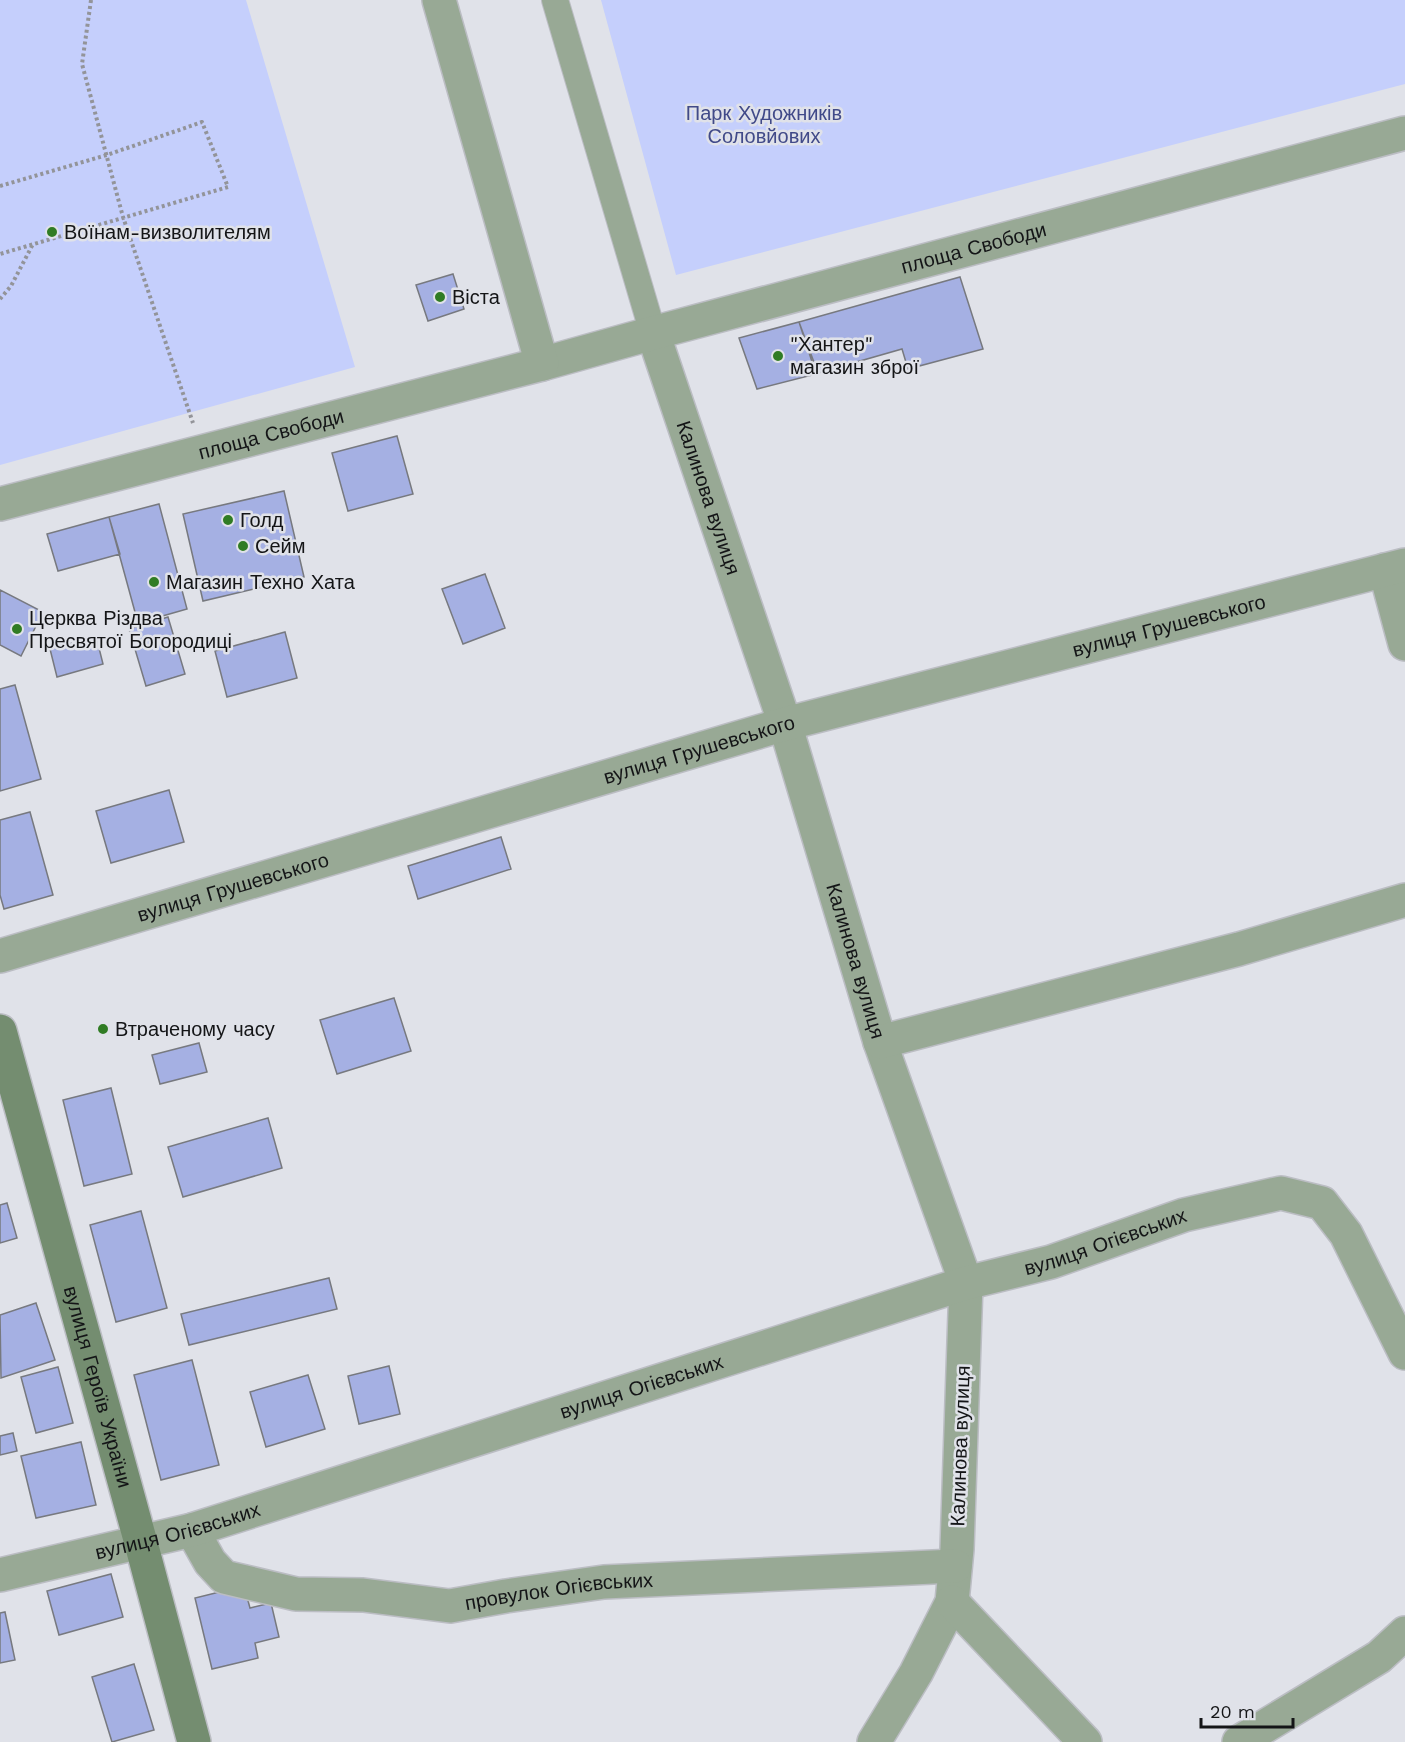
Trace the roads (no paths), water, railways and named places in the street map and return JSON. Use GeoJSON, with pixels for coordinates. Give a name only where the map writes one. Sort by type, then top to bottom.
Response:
{"type":"FeatureCollection","features":[{"type":"Feature","properties":{"kind":"main road","name":"вулиця Героїв України"},"geometry":{"type":"LineString","coordinates":[[0,1030],[194,1742]]}},
{"type":"Feature","properties":{"kind":"street"},"geometry":{"type":"LineString","coordinates":[[439,0],[542,364]]}},
{"type":"Feature","properties":{"kind":"street"},"geometry":{"type":"LineString","coordinates":[[555,0],[654,333]]}},
{"type":"Feature","properties":{"kind":"street","name":"площа Свободи"},"geometry":{"type":"LineString","coordinates":[[0,504],[542,364],[1405,133]]}},
{"type":"Feature","properties":{"kind":"street","name":"Калинова вулиця"},"geometry":{"type":"LineString","coordinates":[[654,333],[785,724],[880,1042],[966,1283],[956,1566],[952,1602]]}},
{"type":"Feature","properties":{"kind":"street"},"geometry":{"type":"LineString","coordinates":[[1395,567],[1405,644]]}},
{"type":"Feature","properties":{"kind":"street","name":"вулиця Грушевського"},"geometry":{"type":"LineString","coordinates":[[0,956],[785,724],[1395,567]]}},
{"type":"Feature","properties":{"kind":"street"},"geometry":{"type":"LineString","coordinates":[[880,1042],[1239,949],[1405,900]]}},
{"type":"Feature","properties":{"kind":"street","name":"вулиця Огієвських"},"geometry":{"type":"LineString","coordinates":[[0,1575],[192,1530],[966,1283],[1052,1262],[1184,1215],[1281,1193],[1322,1203],[1346,1234],[1405,1353]]}},
{"type":"Feature","properties":{"kind":"street","name":"провулок Огієвських"},"geometry":{"type":"LineString","coordinates":[[192,1530],[210,1562],[224,1577],[296,1594],[363,1595],[450,1606],[604,1582],[956,1566]]}},
{"type":"Feature","properties":{"kind":"street"},"geometry":{"type":"LineString","coordinates":[[874,1742],[916,1673],[952,1602],[1085,1742]]}},
{"type":"Feature","properties":{"kind":"street"},"geometry":{"type":"LineString","coordinates":[[1239,1742],[1379,1657],[1405,1633]]}},
{"type":"Feature","properties":{"kind":"place","name":"Воїнам-визволителям"},"geometry":{"type":"Point","coordinates":[52,232]}},
{"type":"Feature","properties":{"kind":"place","name":"Віста"},"geometry":{"type":"Point","coordinates":[440,297]}},
{"type":"Feature","properties":{"kind":"place","name":"\"Хантер\" магазин зброї"},"geometry":{"type":"Point","coordinates":[778,356]}},
{"type":"Feature","properties":{"kind":"place","name":"Голд"},"geometry":{"type":"Point","coordinates":[228,520]}},
{"type":"Feature","properties":{"kind":"place","name":"Сейм"},"geometry":{"type":"Point","coordinates":[243,546]}},
{"type":"Feature","properties":{"kind":"place","name":"Магазин Техно Хата"},"geometry":{"type":"Point","coordinates":[154,582]}},
{"type":"Feature","properties":{"kind":"place","name":"Церква Різдва Пресвятої Богородиці"},"geometry":{"type":"Point","coordinates":[17,629]}},
{"type":"Feature","properties":{"kind":"place","name":"Втраченому часу"},"geometry":{"type":"Point","coordinates":[103,1029]}},
{"type":"Feature","properties":{"kind":"park label","name":"Парк Художників Соловйових"},"geometry":{"type":"Point","coordinates":[764,124]}}]}
